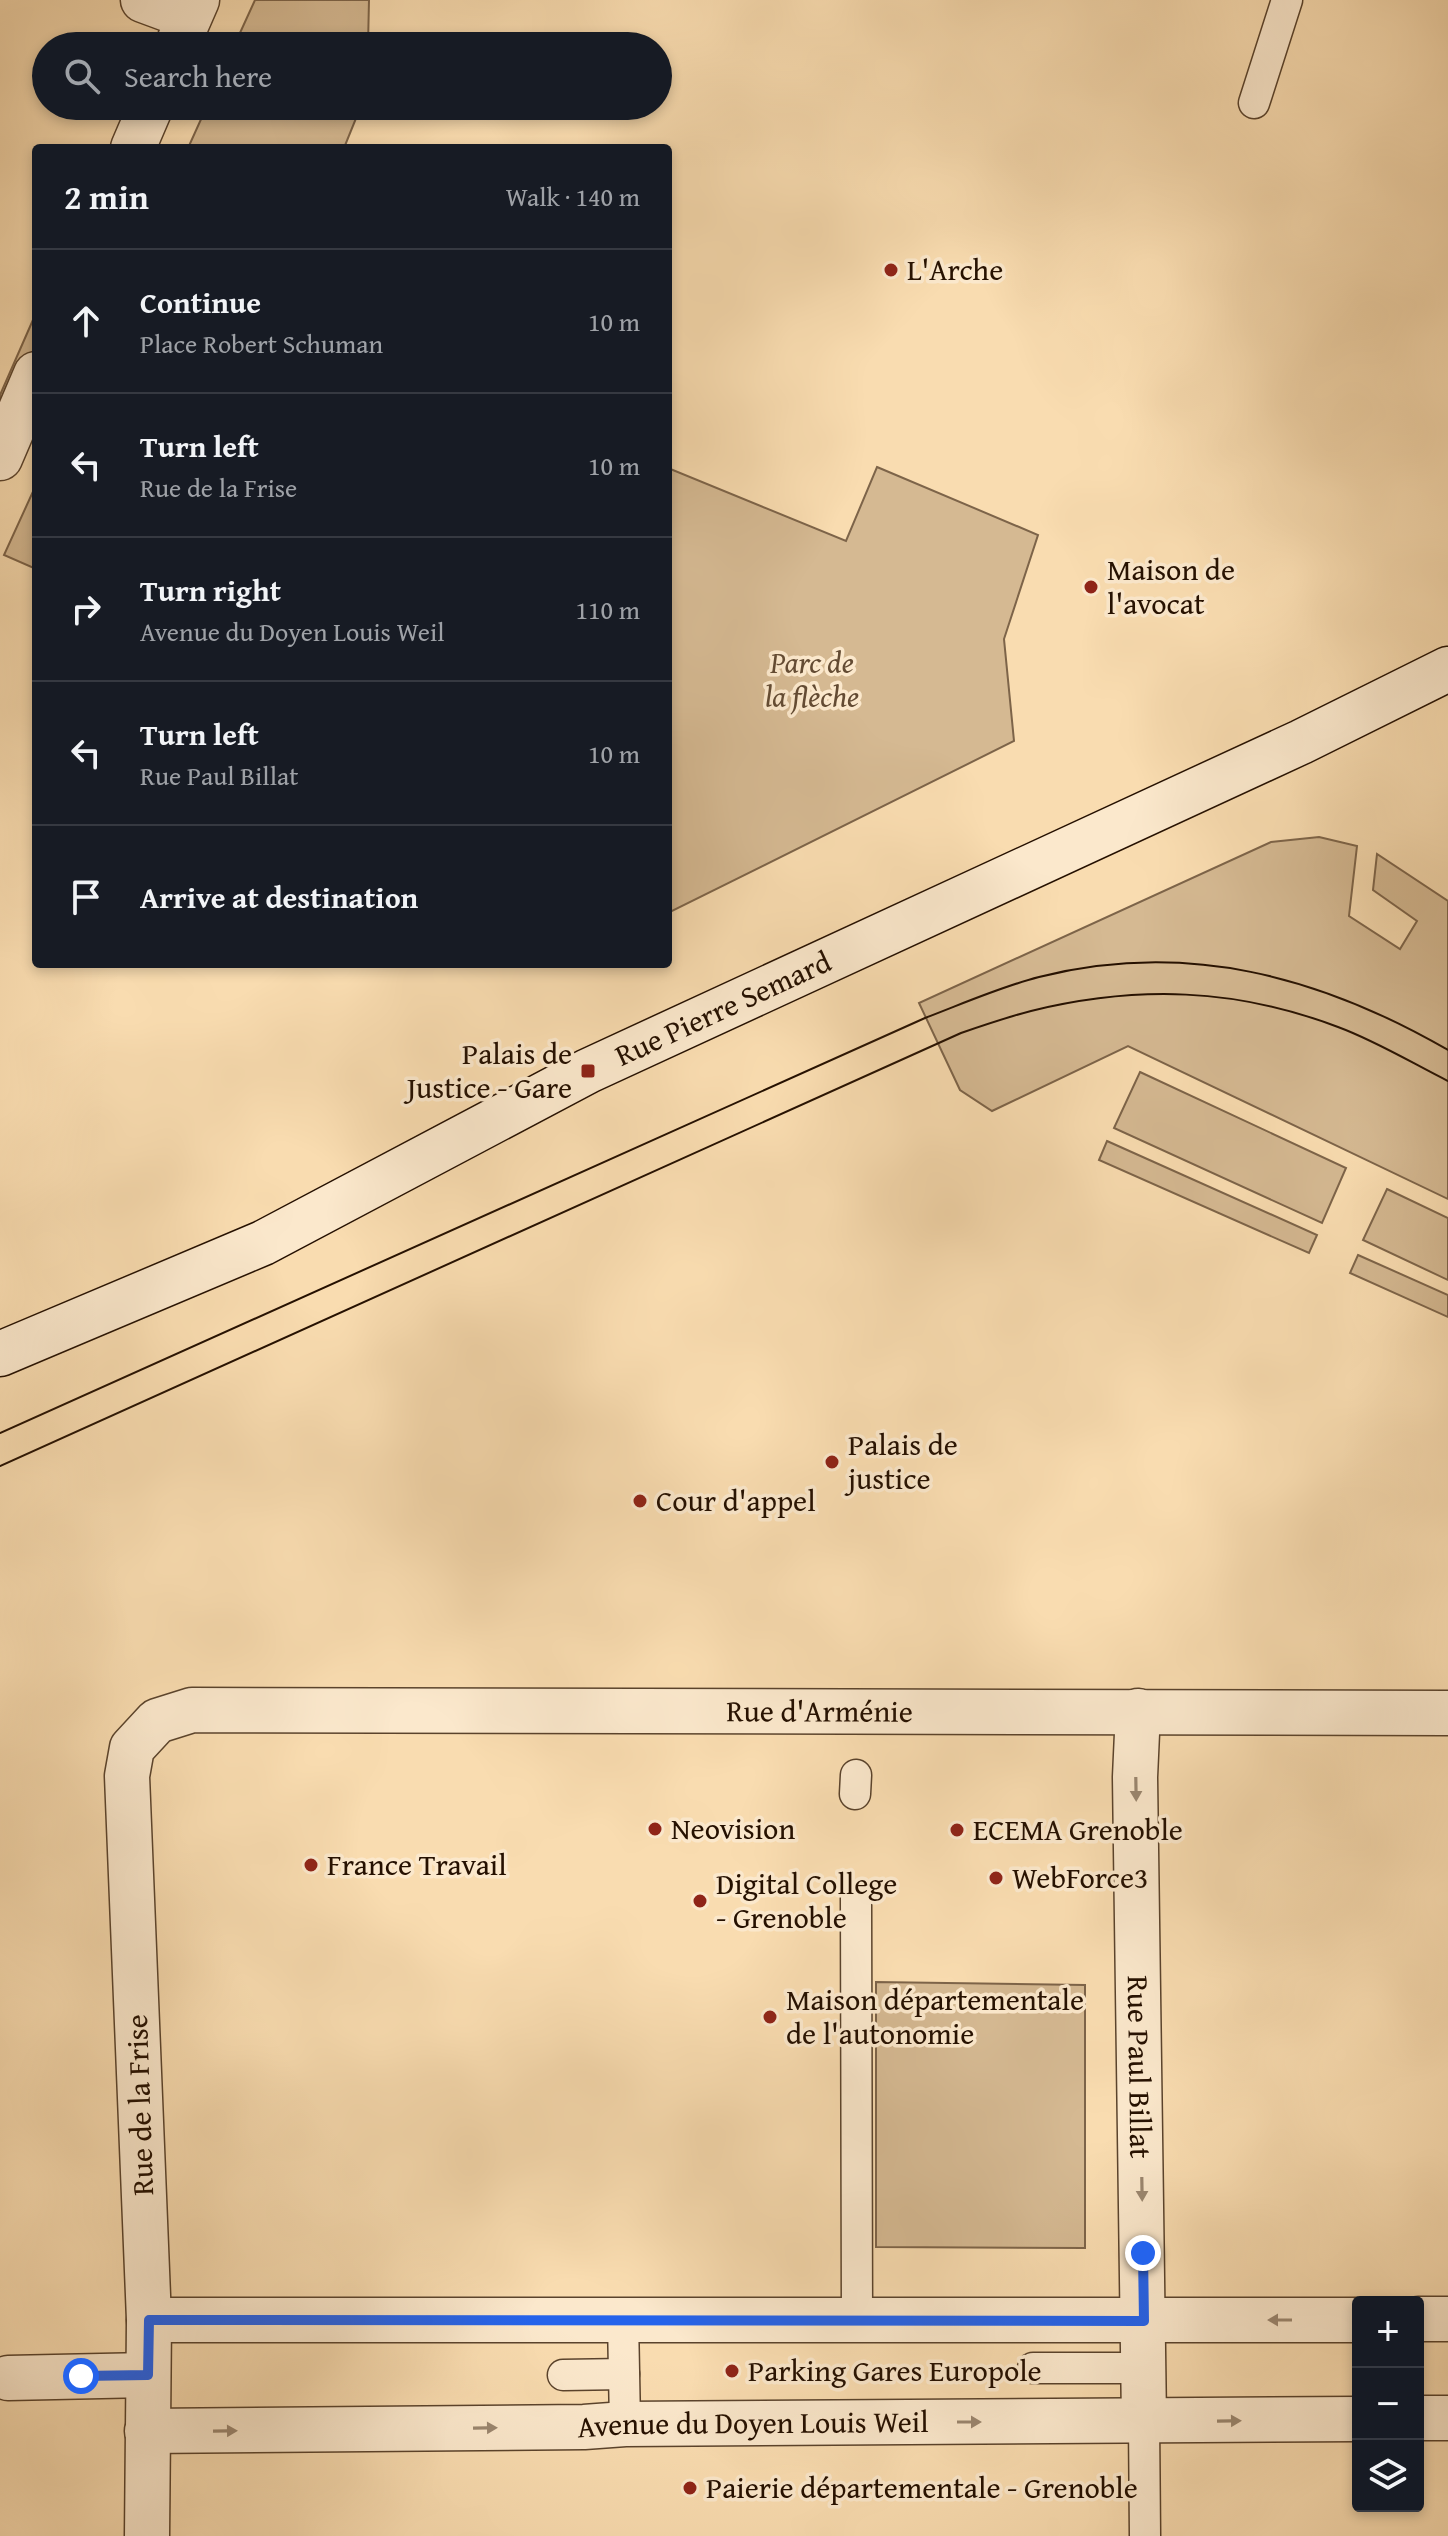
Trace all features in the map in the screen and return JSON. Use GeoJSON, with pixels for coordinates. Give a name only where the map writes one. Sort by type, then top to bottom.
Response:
{"type":"FeatureCollection","features":[{"type":"Feature","properties":{"kind":"street"},"geometry":{"type":"LineString","coordinates":[[143,0],[188,21]]}},
{"type":"Feature","properties":{"kind":"street"},"geometry":{"type":"LineString","coordinates":[[135,144],[145,120]]}},
{"type":"Feature","properties":{"kind":"street"},"geometry":{"type":"LineString","coordinates":[[0,458],[32,383]]}},
{"type":"Feature","properties":{"kind":"street","name":"Rue Pierre Semard"},"geometry":{"type":"LineString","coordinates":[[0,1354],[263,1243],[588,1071],[1301,742],[1448,669]]}},
{"type":"Feature","properties":{"kind":"street","name":"Rue d'Arménie"},"geometry":{"type":"LineString","coordinates":[[192,1710],[1448,1713]]}},
{"type":"Feature","properties":{"kind":"street","name":"Rue de la Frise"},"geometry":{"type":"LineString","coordinates":[[147,2536],[149,2320],[127,1776],[132,1748],[157,1721],[192,1710]]}},
{"type":"Feature","properties":{"kind":"street","name":"Rue Paul Billat"},"geometry":{"type":"LineString","coordinates":[[1138,1711],[1135,1777],[1144,2421]]}},
{"type":"Feature","properties":{"kind":"street"},"geometry":{"type":"LineString","coordinates":[[1424,2319],[1448,2319]]}},
{"type":"Feature","properties":{"kind":"street"},"geometry":{"type":"LineString","coordinates":[[149,2320],[1352,2320]]}},
{"type":"Feature","properties":{"kind":"street"},"geometry":{"type":"LineString","coordinates":[[8,2378],[148,2375]]}},
{"type":"Feature","properties":{"kind":"street"},"geometry":{"type":"LineString","coordinates":[[1424,2418],[1448,2418]]}},
{"type":"Feature","properties":{"kind":"street","name":"Avenue du Doyen Louis Weil"},"geometry":{"type":"LineString","coordinates":[[147,2431],[1352,2419]]}},
{"type":"Feature","properties":{"kind":"lane"},"geometry":{"type":"LineString","coordinates":[[1254,103],[1287,0]]}},
{"type":"Feature","properties":{"kind":"lane"},"geometry":{"type":"LineString","coordinates":[[856,1898],[857,2320]]}},
{"type":"Feature","properties":{"kind":"lane"},"geometry":{"type":"LineString","coordinates":[[623,2320],[625,2424]]}},
{"type":"Feature","properties":{"kind":"lane"},"geometry":{"type":"LineString","coordinates":[[1033,2368],[1144,2368]]}},
{"type":"Feature","properties":{"kind":"lane"},"geometry":{"type":"LineString","coordinates":[[563,2375],[624,2374]]}},
{"type":"Feature","properties":{"kind":"lane"},"geometry":{"type":"LineString","coordinates":[[1144,2421],[1145,2536]]}},
{"type":"Feature","properties":{"kind":"green space"},"geometry":{"type":"Polygon","coordinates":[[[255,0],[369,0],[368,32],[240,32],[255,0]]]}},
{"type":"Feature","properties":{"kind":"green space"},"geometry":{"type":"Polygon","coordinates":[[[201,120],[355,120],[346,144],[190,144],[201,120]]]}},
{"type":"Feature","properties":{"kind":"green space"},"geometry":{"type":"Polygon","coordinates":[[[32,322],[32,353],[0,426],[0,395],[32,322]]]}},
{"type":"Feature","properties":{"kind":"green space","name":"Parc de la flèche"},"geometry":{"type":"Polygon","coordinates":[[[877,467],[1038,535],[1004,639],[1014,741],[672,911],[672,470],[846,541],[877,467]]]}},
{"type":"Feature","properties":{"kind":"green space"},"geometry":{"type":"Polygon","coordinates":[[[32,494],[32,567],[4,555],[32,494]]]}},
{"type":"Feature","properties":{"kind":"green space"},"geometry":{"type":"Polygon","coordinates":[[[1319,837],[1357,846],[1349,916],[1400,949],[1417,921],[1373,890],[1377,854],[1448,901],[1448,1199],[1128,1046],[992,1111],[960,1090],[919,1003],[1271,842],[1319,837]]]}},
{"type":"Feature","properties":{"kind":"green space"},"geometry":{"type":"Polygon","coordinates":[[[1140,1072],[1346,1168],[1322,1223],[1114,1128],[1140,1072]]]}},
{"type":"Feature","properties":{"kind":"green space"},"geometry":{"type":"Polygon","coordinates":[[[1107,1141],[1317,1235],[1309,1253],[1099,1160],[1107,1141]]]}},
{"type":"Feature","properties":{"kind":"green space"},"geometry":{"type":"Polygon","coordinates":[[[1387,1189],[1448,1218],[1448,1280],[1363,1240],[1387,1189]]]}},
{"type":"Feature","properties":{"kind":"green space"},"geometry":{"type":"Polygon","coordinates":[[[1358,1255],[1448,1295],[1448,1317],[1350,1273],[1358,1255]]]}},
{"type":"Feature","properties":{"kind":"green space"},"geometry":{"type":"Polygon","coordinates":[[[876,1982],[1085,1985],[1085,2248],[876,2247],[876,1982]]]}},
{"type":"Feature","properties":{"kind":"tram line"},"geometry":{"type":"LineString","coordinates":[[0,1433],[925,1018],[1039,977],[1094,966],[1147,962],[1199,964],[1251,972],[1351,1002],[1448,1050]]}},
{"type":"Feature","properties":{"kind":"tram line"},"geometry":{"type":"LineString","coordinates":[[0,1466],[961,1033],[1031,1011],[1109,997],[1148,994],[1224,998],[1262,1004],[1338,1027],[1448,1081]]}},
{"type":"Feature","properties":{"kind":"place","name":"L'Arche"},"geometry":{"type":"Point","coordinates":[891,270]}},
{"type":"Feature","properties":{"kind":"place","name":"Maison de l'avocat"},"geometry":{"type":"Point","coordinates":[1091,587]}},
{"type":"Feature","properties":{"kind":"place","name":"Palais de Justice - Gare"},"geometry":{"type":"Point","coordinates":[588,1071]}},
{"type":"Feature","properties":{"kind":"place","name":"Palais de justice"},"geometry":{"type":"Point","coordinates":[832,1462]}},
{"type":"Feature","properties":{"kind":"place","name":"Cour d'appel"},"geometry":{"type":"Point","coordinates":[640,1501]}},
{"type":"Feature","properties":{"kind":"place","name":"Neovision"},"geometry":{"type":"Point","coordinates":[655,1829]}},
{"type":"Feature","properties":{"kind":"place","name":"ECEMA Grenoble"},"geometry":{"type":"Point","coordinates":[957,1830]}},
{"type":"Feature","properties":{"kind":"place","name":"France Travail"},"geometry":{"type":"Point","coordinates":[311,1865]}},
{"type":"Feature","properties":{"kind":"place","name":"WebForce3"},"geometry":{"type":"Point","coordinates":[996,1878]}},
{"type":"Feature","properties":{"kind":"place","name":"Digital College - Grenoble"},"geometry":{"type":"Point","coordinates":[700,1901]}},
{"type":"Feature","properties":{"kind":"place","name":"Maison départementale de l'autonomie"},"geometry":{"type":"Point","coordinates":[770,2017]}},
{"type":"Feature","properties":{"kind":"place","name":"Parking Gares Europole"},"geometry":{"type":"Point","coordinates":[732,2371]}},
{"type":"Feature","properties":{"kind":"place","name":"Paierie départementale - Grenoble"},"geometry":{"type":"Point","coordinates":[690,2488]}},
{"type":"Feature","properties":{"kind":"route"},"geometry":{"type":"LineString","coordinates":[[81,2376],[148,2375],[149,2320],[1144,2321],[1143,2253]]}}]}
